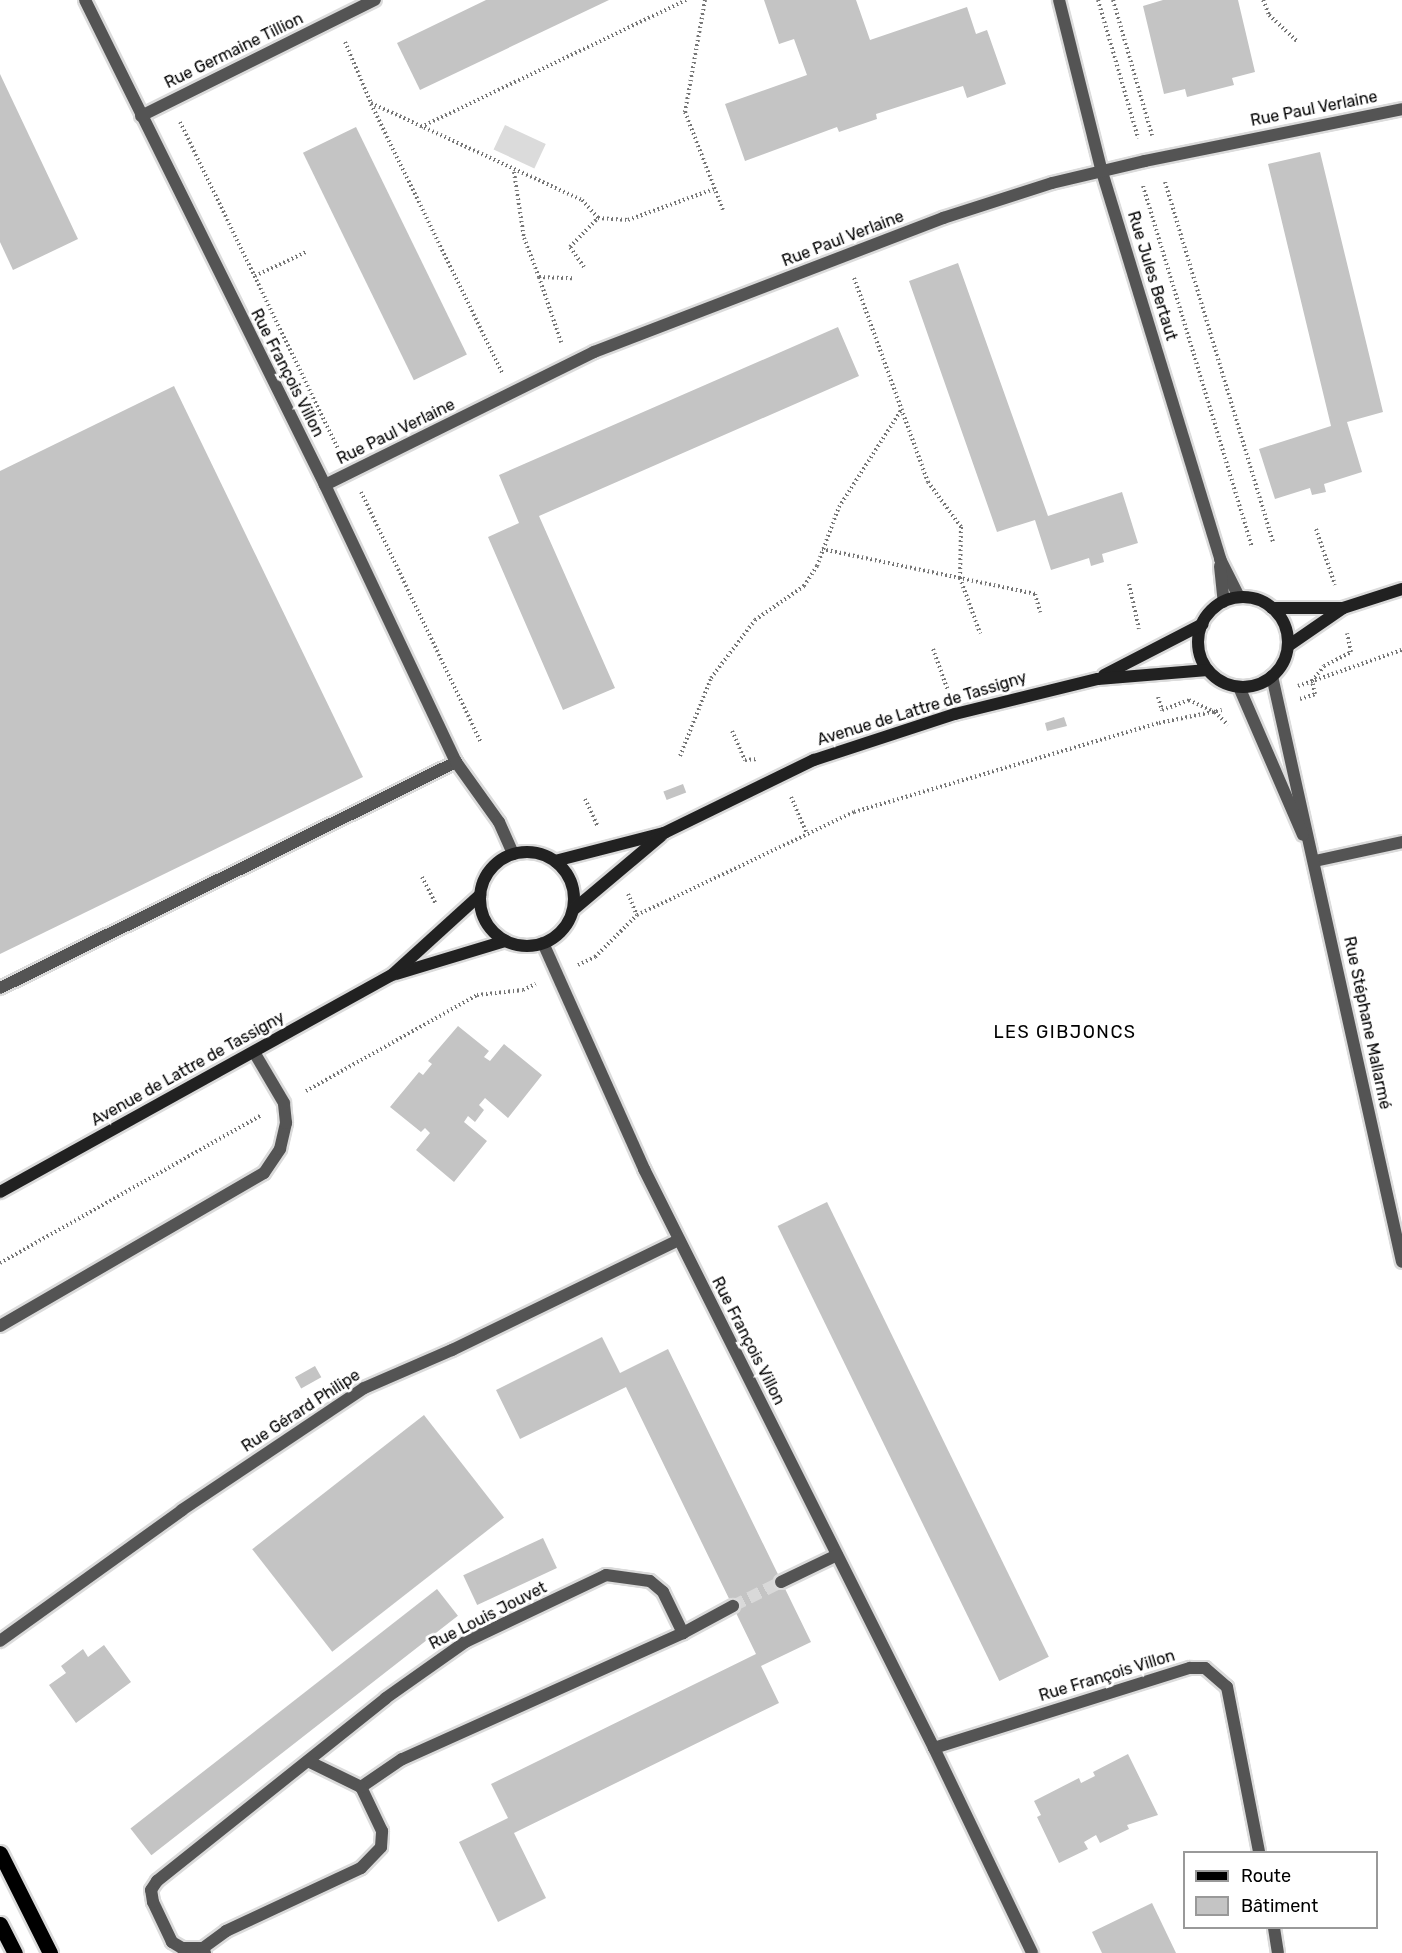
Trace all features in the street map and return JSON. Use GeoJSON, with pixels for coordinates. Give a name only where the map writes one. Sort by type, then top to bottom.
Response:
{"type":"FeatureCollection","features":[{"type":"Feature","properties":{"kind":"main road"},"geometry":{"type":"LineString","coordinates":[[1288,646],[1287,632],[1272,608],[1262,602],[1239,597],[1224,602],[1203,624],[1199,648],[1208,670],[1222,681],[1239,687],[1263,683],[1272,676],[1288,646],[1342,608],[1402,589]]}},
{"type":"Feature","properties":{"kind":"main road"},"geometry":{"type":"LineString","coordinates":[[1272,608],[1342,608]]}},
{"type":"Feature","properties":{"kind":"main road","name":"Avenue de Lattre de Tassigny"},"geometry":{"type":"LineString","coordinates":[[1098,678],[1203,624]]}},
{"type":"Feature","properties":{"kind":"main road","name":"Avenue de Lattre de Tassigny"},"geometry":{"type":"LineString","coordinates":[[555,861],[664,833],[814,760],[955,714],[1098,678],[1208,670]]}},
{"type":"Feature","properties":{"kind":"main road","name":"Avenue de Lattre de Tassigny"},"geometry":{"type":"LineString","coordinates":[[573,910],[664,833]]}},
{"type":"Feature","properties":{"kind":"main road"},"geometry":{"type":"LineString","coordinates":[[513,854],[542,854],[555,861],[571,883],[573,910],[562,929],[543,943],[517,945],[505,940],[487,924],[480,895],[490,870],[513,854]]}},
{"type":"Feature","properties":{"kind":"main road","name":"Avenue de Lattre de Tassigny"},"geometry":{"type":"LineString","coordinates":[[392,975],[480,895]]}},
{"type":"Feature","properties":{"kind":"main road","name":"Avenue de Lattre de Tassigny"},"geometry":{"type":"LineString","coordinates":[[0,1192],[392,975],[505,940]]}},
{"type":"Feature","properties":{"kind":"main road"},"geometry":{"type":"LineString","coordinates":[[0,1853],[50,1953]]}},
{"type":"Feature","properties":{"kind":"main road"},"geometry":{"type":"LineString","coordinates":[[0,1924],[15,1953]]}},
{"type":"Feature","properties":{"kind":"street","name":"Rue François Villon"},"geometry":{"type":"LineString","coordinates":[[85,0],[226,289],[325,485],[456,762],[499,822],[513,854]]}},
{"type":"Feature","properties":{"kind":"street","name":"Rue Germaine Tillion"},"geometry":{"type":"LineString","coordinates":[[141,116],[375,0]]}},
{"type":"Feature","properties":{"kind":"street","name":"Rue Jules Bertaut"},"geometry":{"type":"LineString","coordinates":[[1059,0],[1102,172],[1220,559],[1239,597]]}},
{"type":"Feature","properties":{"kind":"street","name":"Rue Paul Verlaine"},"geometry":{"type":"LineString","coordinates":[[325,485],[569,364],[846,256],[993,202],[1158,158],[1402,109]]}},
{"type":"Feature","properties":{"kind":"street","name":"Rue Jules Bertaut"},"geometry":{"type":"LineString","coordinates":[[1220,559],[1224,602]]}},
{"type":"Feature","properties":{"kind":"street","name":"Rue Stéphane Mallarmé"},"geometry":{"type":"LineString","coordinates":[[1272,676],[1315,861],[1402,1262]]}},
{"type":"Feature","properties":{"kind":"street","name":"Rue Stéphane Mallarmé"},"geometry":{"type":"LineString","coordinates":[[1239,687],[1315,861]]}},
{"type":"Feature","properties":{"kind":"street"},"geometry":{"type":"LineString","coordinates":[[0,988],[376,804],[456,762]]}},
{"type":"Feature","properties":{"kind":"street"},"geometry":{"type":"LineString","coordinates":[[1315,861],[1402,842]]}},
{"type":"Feature","properties":{"kind":"street","name":"Rue François Villon"},"geometry":{"type":"LineString","coordinates":[[543,943],[679,1240],[934,1748],[1032,1953]]}},
{"type":"Feature","properties":{"kind":"street"},"geometry":{"type":"LineString","coordinates":[[0,1326],[264,1173],[280,1149],[286,1123],[284,1103],[254,1052]]}},
{"type":"Feature","properties":{"kind":"street","name":"Rue Gérard Philipe"},"geometry":{"type":"LineString","coordinates":[[0,1641],[182,1510],[364,1388],[452,1350],[679,1240]]}},
{"type":"Feature","properties":{"kind":"street"},"geometry":{"type":"LineString","coordinates":[[781,1582],[837,1555]]}},
{"type":"Feature","properties":{"kind":"street","name":"Rue Louis Jouvet"},"geometry":{"type":"LineString","coordinates":[[361,1787],[382,1831],[381,1847],[374,1858],[226,1932],[204,1951],[177,1950],[156,1911],[151,1890],[157,1881],[308,1761],[456,1648],[606,1575],[650,1581],[663,1592],[683,1633]]}},
{"type":"Feature","properties":{"kind":"street"},"geometry":{"type":"LineString","coordinates":[[308,1761],[361,1787],[402,1759],[683,1633],[733,1606]]}},
{"type":"Feature","properties":{"kind":"street","name":"Rue François Villon"},"geometry":{"type":"LineString","coordinates":[[934,1748],[1190,1668],[1205,1668],[1227,1687],[1259,1851]]}},
{"type":"Feature","properties":{"kind":"street"},"geometry":{"type":"LineString","coordinates":[[1274,1929],[1278,1953]]}},
{"type":"Feature","properties":{"kind":"path"},"geometry":{"type":"LineString","coordinates":[[421,127],[686,0]]}},
{"type":"Feature","properties":{"kind":"path"},"geometry":{"type":"LineString","coordinates":[[705,0],[685,112],[723,210]]}},
{"type":"Feature","properties":{"kind":"path"},"geometry":{"type":"LineString","coordinates":[[1098,0],[1145,161],[1143,191],[1252,547]]}},
{"type":"Feature","properties":{"kind":"path"},"geometry":{"type":"LineString","coordinates":[[1113,0],[1273,542]]}},
{"type":"Feature","properties":{"kind":"path"},"geometry":{"type":"LineString","coordinates":[[1263,0],[1269,15],[1297,40]]}},
{"type":"Feature","properties":{"kind":"path"},"geometry":{"type":"LineString","coordinates":[[336,19],[371,104],[512,393]]}},
{"type":"Feature","properties":{"kind":"path"},"geometry":{"type":"LineString","coordinates":[[176,98],[183,111],[178,116],[340,455],[354,449],[363,466],[371,483],[360,489],[481,742]]}},
{"type":"Feature","properties":{"kind":"path"},"geometry":{"type":"LineString","coordinates":[[371,104],[513,171],[582,200],[598,218],[628,219],[714,189]]}},
{"type":"Feature","properties":{"kind":"path"},"geometry":{"type":"LineString","coordinates":[[513,171],[524,238],[569,364]]}},
{"type":"Feature","properties":{"kind":"path"},"geometry":{"type":"LineString","coordinates":[[584,267],[570,248],[598,218]]}},
{"type":"Feature","properties":{"kind":"path"},"geometry":{"type":"LineString","coordinates":[[226,289],[306,252]]}},
{"type":"Feature","properties":{"kind":"path"},"geometry":{"type":"LineString","coordinates":[[846,256],[928,482],[961,527],[960,578],[980,633]]}},
{"type":"Feature","properties":{"kind":"path"},"geometry":{"type":"LineString","coordinates":[[539,277],[572,278]]}},
{"type":"Feature","properties":{"kind":"path"},"geometry":{"type":"LineString","coordinates":[[680,756],[711,678],[734,643],[754,620],[804,586],[839,507],[902,409]]}},
{"type":"Feature","properties":{"kind":"path"},"geometry":{"type":"LineString","coordinates":[[1312,681],[1324,666],[1351,652],[1342,608],[1316,529]]}},
{"type":"Feature","properties":{"kind":"path"},"geometry":{"type":"LineString","coordinates":[[822,549],[1035,594],[1040,612]]}},
{"type":"Feature","properties":{"kind":"path"},"geometry":{"type":"LineString","coordinates":[[1129,584],[1145,654]]}},
{"type":"Feature","properties":{"kind":"path"},"geometry":{"type":"LineString","coordinates":[[933,649],[950,698]]}},
{"type":"Feature","properties":{"kind":"path"},"geometry":{"type":"LineString","coordinates":[[1276,693],[1402,650]]}},
{"type":"Feature","properties":{"kind":"path"},"geometry":{"type":"LineString","coordinates":[[1152,674],[1162,710],[1190,700],[1215,712],[1226,726],[1249,712]]}},
{"type":"Feature","properties":{"kind":"path"},"geometry":{"type":"LineString","coordinates":[[1280,706],[1315,694],[1312,681]]}},
{"type":"Feature","properties":{"kind":"path"},"geometry":{"type":"LineString","coordinates":[[0,1263],[477,995],[523,990],[595,957],[637,915],[855,812],[1159,723],[1215,712],[1249,712]]}},
{"type":"Feature","properties":{"kind":"path"},"geometry":{"type":"LineString","coordinates":[[422,877],[436,905]]}},
{"type":"Feature","properties":{"kind":"shaded area"},"geometry":{"type":"Polygon","coordinates":[[[505,125],[546,144],[534,168],[494,149],[505,125]]]}},
{"type":"Feature","properties":{"kind":"building"},"geometry":{"type":"Polygon","coordinates":[[[486,0],[609,0],[420,90],[397,43],[486,0]]]}},
{"type":"Feature","properties":{"kind":"building"},"geometry":{"type":"Polygon","coordinates":[[[764,0],[856,0],[870,40],[967,7],[976,34],[987,30],[1006,84],[967,98],[963,86],[876,114],[877,119],[839,132],[837,127],[745,161],[725,104],[807,75],[794,39],[779,44],[764,0]]]}},
{"type":"Feature","properties":{"kind":"building"},"geometry":{"type":"Polygon","coordinates":[[[1163,0],[1238,0],[1255,72],[1232,78],[1234,85],[1187,97],[1185,89],[1164,94],[1143,6],[1163,0]]]}},
{"type":"Feature","properties":{"kind":"building"},"geometry":{"type":"Polygon","coordinates":[[[0,74],[78,239],[13,270],[0,242],[0,74]]]}},
{"type":"Feature","properties":{"kind":"building"},"geometry":{"type":"Polygon","coordinates":[[[356,127],[467,354],[414,380],[303,153],[356,127]]]}},
{"type":"Feature","properties":{"kind":"building"},"geometry":{"type":"Polygon","coordinates":[[[1320,152],[1383,412],[1347,422],[1362,472],[1324,484],[1326,492],[1312,495],[1310,488],[1275,499],[1259,449],[1331,426],[1268,164],[1320,152]]]}},
{"type":"Feature","properties":{"kind":"building"},"geometry":{"type":"Polygon","coordinates":[[[958,263],[1048,516],[1122,492],[1138,543],[1102,554],[1104,562],[1091,566],[1089,558],[1051,570],[1035,520],[997,532],[909,281],[958,263]]]}},
{"type":"Feature","properties":{"kind":"building"},"geometry":{"type":"Polygon","coordinates":[[[838,327],[859,376],[539,516],[615,688],[563,710],[488,537],[519,523],[499,475],[838,327]]]}},
{"type":"Feature","properties":{"kind":"building"},"geometry":{"type":"Polygon","coordinates":[[[174,386],[363,777],[0,954],[0,471],[174,386]]]}},
{"type":"Feature","properties":{"kind":"building"},"geometry":{"type":"Polygon","coordinates":[[[1064,717],[1067,726],[1047,731],[1045,723],[1064,717]]]}},
{"type":"Feature","properties":{"kind":"building"},"geometry":{"type":"Polygon","coordinates":[[[683,784],[686,792],[667,800],[663,792],[683,784]]]}},
{"type":"Feature","properties":{"kind":"building"},"geometry":{"type":"Polygon","coordinates":[[[458,1026],[489,1051],[484,1057],[490,1061],[504,1044],[542,1075],[508,1118],[485,1098],[479,1105],[484,1110],[475,1122],[468,1116],[464,1122],[487,1141],[454,1182],[416,1150],[430,1133],[425,1128],[421,1132],[390,1107],[419,1072],[423,1075],[432,1064],[428,1061],[458,1026]]]}},
{"type":"Feature","properties":{"kind":"building"},"geometry":{"type":"Polygon","coordinates":[[[827,1202],[1049,1657],[999,1681],[778,1226],[827,1202]]]}},
{"type":"Feature","properties":{"kind":"building"},"geometry":{"type":"Polygon","coordinates":[[[602,1337],[620,1373],[668,1349],[811,1642],[761,1666],[779,1703],[514,1833],[546,1898],[498,1922],[459,1842],[508,1818],[491,1784],[756,1654],[626,1387],[520,1439],[496,1390],[602,1337]]]}},
{"type":"Feature","properties":{"kind":"building"},"geometry":{"type":"Polygon","coordinates":[[[315,1366],[321,1377],[301,1389],[295,1377],[315,1366]]]}},
{"type":"Feature","properties":{"kind":"building"},"geometry":{"type":"Polygon","coordinates":[[[424,1415],[504,1517],[332,1652],[252,1549],[424,1415]]]}},
{"type":"Feature","properties":{"kind":"building"},"geometry":{"type":"Polygon","coordinates":[[[543,1538],[557,1568],[477,1605],[463,1575],[543,1538]]]}},
{"type":"Feature","properties":{"kind":"building"},"geometry":{"type":"Polygon","coordinates":[[[437,1589],[458,1616],[151,1855],[130,1828],[437,1589]]]}},
{"type":"Feature","properties":{"kind":"building"},"geometry":{"type":"Polygon","coordinates":[[[104,1645],[131,1682],[76,1723],[49,1685],[66,1673],[61,1666],[83,1649],[88,1657],[104,1645]]]}},
{"type":"Feature","properties":{"kind":"building"},"geometry":{"type":"Polygon","coordinates":[[[1128,1754],[1158,1815],[1127,1825],[1129,1829],[1100,1843],[1096,1835],[1084,1842],[1088,1849],[1059,1863],[1037,1817],[1041,1815],[1034,1801],[1079,1778],[1081,1783],[1095,1776],[1093,1772],[1128,1754]]]}},
{"type":"Feature","properties":{"kind":"building"},"geometry":{"type":"Polygon","coordinates":[[[1152,1903],[1176,1953],[1102,1953],[1092,1932],[1152,1903]]]}},
{"type":"Feature","properties":{"kind":"tunnel"},"geometry":{"type":"LineString","coordinates":[[733,1606],[781,1582]]}},
{"type":"Feature","properties":{"kind":"district","name":"LES GIBJONCS"},"geometry":{"type":"Point","coordinates":[1065,1032]}}]}
